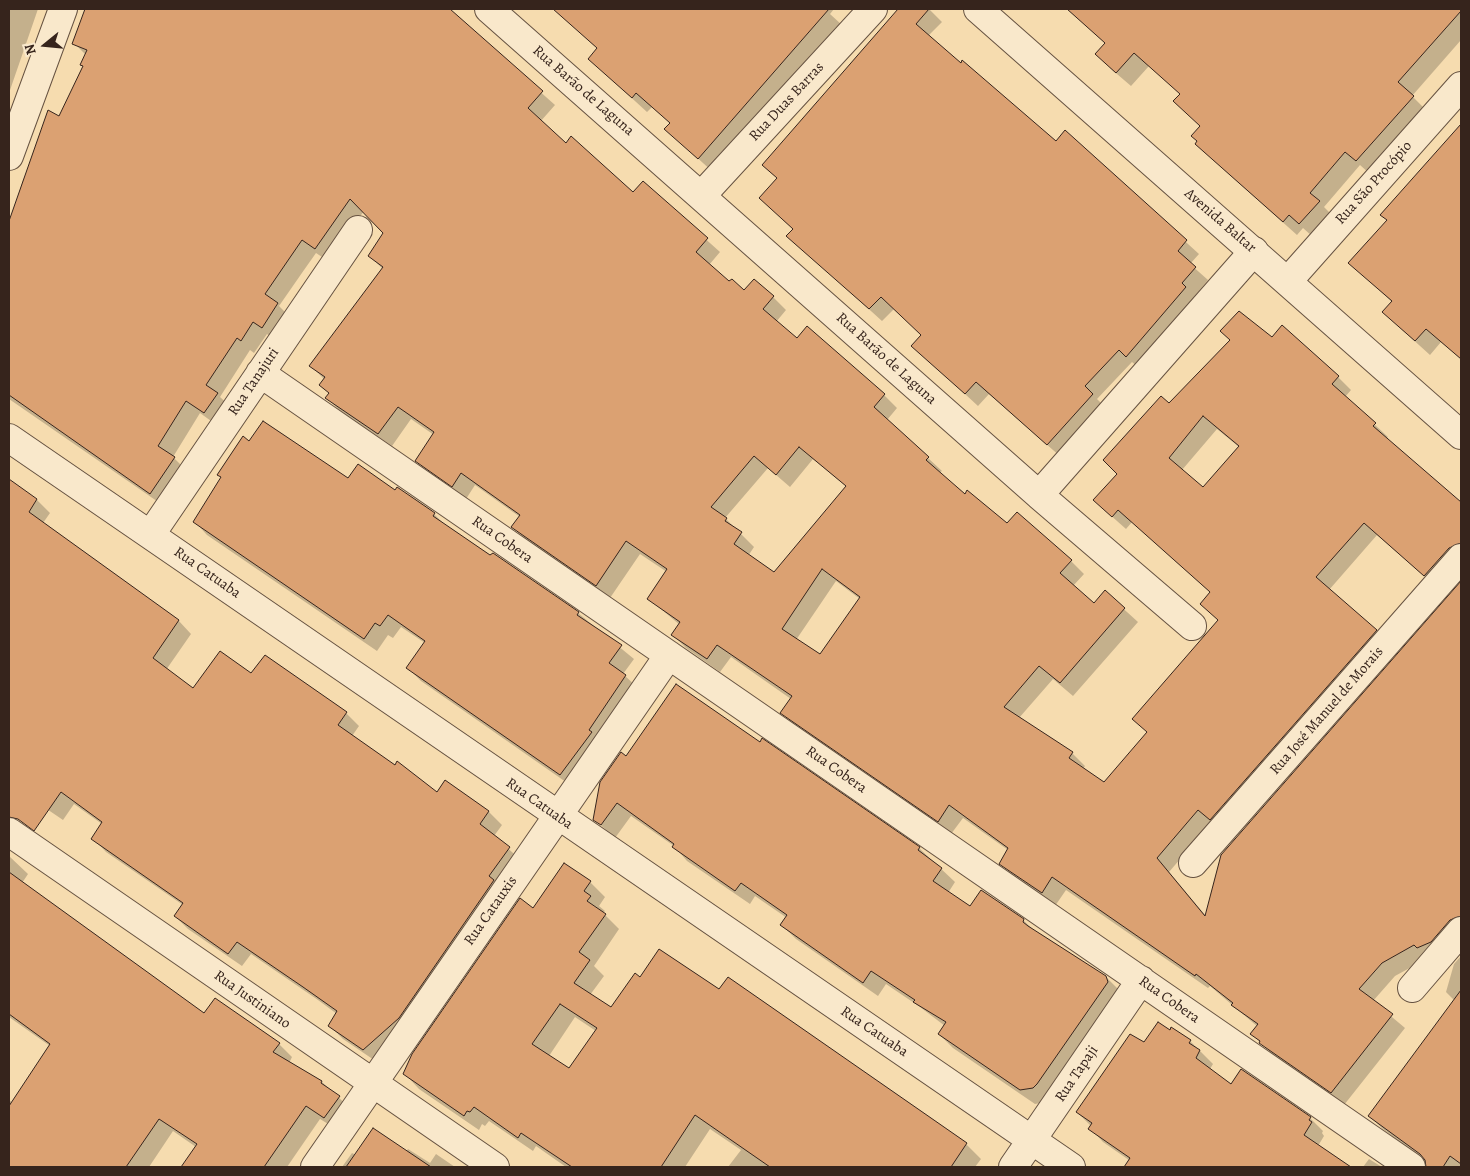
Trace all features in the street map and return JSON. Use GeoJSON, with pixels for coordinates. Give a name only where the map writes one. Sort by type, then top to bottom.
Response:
{"type":"FeatureCollection","features":[{"type":"Feature","properties":{"kind":"street"},"geometry":{"type":"LineString","coordinates":[[9,156],[63,9]]}},
{"type":"Feature","properties":{"kind":"street","name":"Rua Barão de Laguna"},"geometry":{"type":"LineString","coordinates":[[489,9],[702,195],[1039,495],[1192,626]]}},
{"type":"Feature","properties":{"kind":"street","name":"Rua Duas Barras"},"geometry":{"type":"LineString","coordinates":[[702,195],[872,9]]}},
{"type":"Feature","properties":{"kind":"street","name":"Avenida Baltar"},"geometry":{"type":"LineString","coordinates":[[978,9],[1461,435]]}},
{"type":"Feature","properties":{"kind":"street","name":"Rua São Procópio"},"geometry":{"type":"LineString","coordinates":[[1288,281],[1461,86]]}},
{"type":"Feature","properties":{"kind":"street","name":"Rua Tanajuri"},"geometry":{"type":"LineString","coordinates":[[151,534],[358,230]]}},
{"type":"Feature","properties":{"kind":"street"},"geometry":{"type":"LineString","coordinates":[[1039,495],[1254,251]]}},
{"type":"Feature","properties":{"kind":"street","name":"Rua Cobera"},"geometry":{"type":"LineString","coordinates":[[260,374],[1411,1167]]}},
{"type":"Feature","properties":{"kind":"street","name":"Rua Catuaba"},"geometry":{"type":"LineString","coordinates":[[9,438],[151,534],[557,816],[1071,1167]]}},
{"type":"Feature","properties":{"kind":"street","name":"Rua José Manuel de Morais"},"geometry":{"type":"LineString","coordinates":[[1193,863],[1461,558]]}},
{"type":"Feature","properties":{"kind":"street","name":"Rua Catauxis"},"geometry":{"type":"LineString","coordinates":[[315,1167],[669,655]]}},
{"type":"Feature","properties":{"kind":"street","name":"Rua Justiniano"},"geometry":{"type":"LineString","coordinates":[[9,832],[495,1167]]}},
{"type":"Feature","properties":{"kind":"street"},"geometry":{"type":"LineString","coordinates":[[1412,988],[1461,931]]}},
{"type":"Feature","properties":{"kind":"street","name":"Rua Tapaji"},"geometry":{"type":"LineString","coordinates":[[1013,1167],[1141,980]]}},
{"type":"Feature","properties":{"kind":"building"},"geometry":{"type":"Polygon","coordinates":[[[85,9],[450,9],[543,91],[528,108],[566,143],[571,136],[633,192],[643,181],[708,238],[696,252],[729,281],[732,279],[744,290],[754,279],[774,296],[763,309],[797,338],[807,326],[885,394],[874,407],[929,457],[926,460],[965,494],[967,490],[1007,523],[1017,512],[1072,560],[1060,573],[1094,603],[1105,590],[1125,608],[1060,683],[1039,666],[1004,707],[1073,752],[1069,758],[1104,782],[1147,732],[1132,719],[1218,620],[1200,604],[1210,592],[1118,510],[1112,517],[1093,500],[1117,474],[1103,460],[1161,396],[1169,403],[1230,340],[1220,331],[1239,311],[1272,337],[1282,325],[1339,376],[1332,384],[1376,423],[1373,426],[1461,502],[1461,543],[1449,548],[1424,576],[1364,523],[1316,577],[1377,630],[1210,820],[1198,810],[1157,858],[1205,916],[1221,855],[1461,581],[1461,916],[1450,920],[1431,942],[1417,948],[1414,945],[1382,963],[1359,989],[1393,1014],[1331,1093],[1259,1043],[1260,1041],[1250,1034],[1258,1024],[1231,1005],[1233,1003],[1196,974],[1195,976],[1052,877],[1042,893],[999,864],[1008,848],[949,805],[938,822],[780,713],[792,696],[717,645],[707,659],[671,635],[680,622],[647,599],[667,569],[626,541],[596,586],[511,527],[520,515],[461,473],[452,487],[415,461],[434,432],[398,407],[378,434],[325,398],[329,393],[319,385],[325,377],[309,366],[383,267],[368,256],[383,233],[350,199],[315,249],[302,240],[265,294],[278,303],[262,328],[253,322],[241,341],[237,338],[206,385],[218,393],[204,413],[186,401],[158,446],[175,457],[150,494],[9,395],[9,221],[48,110],[59,116],[83,66],[80,65],[87,50],[72,44],[85,9]],[[1203,416],[1169,458],[1203,487],[1239,446],[1203,416]],[[799,447],[776,475],[754,456],[711,507],[727,518],[725,521],[742,532],[734,544],[774,572],[846,486],[799,447]],[[822,569],[782,629],[820,654],[860,597],[822,569]]]}},
{"type":"Feature","properties":{"kind":"building"},"geometry":{"type":"Polygon","coordinates":[[[553,9],[829,9],[698,159],[664,129],[670,123],[636,93],[632,98],[588,59],[597,48],[553,9]]]}},
{"type":"Feature","properties":{"kind":"building"},"geometry":{"type":"Polygon","coordinates":[[[898,9],[929,9],[916,24],[961,63],[962,60],[1056,141],[1065,130],[1187,240],[1178,251],[1196,267],[1182,283],[1186,287],[1126,357],[1119,350],[1085,386],[1093,394],[1047,445],[976,382],[965,394],[911,346],[921,335],[881,297],[869,309],[786,236],[793,229],[759,198],[777,178],[762,165],[898,9]]]}},
{"type":"Feature","properties":{"kind":"building"},"geometry":{"type":"Polygon","coordinates":[[[1067,9],[1461,9],[1461,11],[1398,82],[1414,96],[1356,161],[1345,152],[1310,193],[1320,201],[1299,224],[1289,215],[1283,222],[1195,144],[1197,141],[1191,136],[1200,126],[1173,101],[1180,94],[1134,53],[1116,73],[1095,54],[1105,43],[1067,9]]]}},
{"type":"Feature","properties":{"kind":"building"},"geometry":{"type":"Polygon","coordinates":[[[1461,124],[1461,359],[1426,329],[1415,341],[1382,312],[1392,301],[1348,263],[1387,220],[1380,215],[1461,124]]]}},
{"type":"Feature","properties":{"kind":"building"},"geometry":{"type":"Polygon","coordinates":[[[263,421],[348,478],[358,464],[395,490],[397,487],[435,513],[433,516],[490,555],[493,553],[579,612],[577,615],[622,645],[609,663],[626,675],[589,730],[592,732],[560,775],[406,668],[425,641],[388,615],[380,626],[375,623],[364,639],[193,522],[221,477],[217,475],[243,436],[249,441],[263,421]]]}},
{"type":"Feature","properties":{"kind":"building"},"geometry":{"type":"Polygon","coordinates":[[[9,479],[37,499],[29,512],[179,620],[153,658],[193,688],[220,651],[251,673],[265,655],[347,712],[338,725],[395,765],[397,761],[437,792],[445,780],[489,811],[480,824],[510,847],[489,876],[494,880],[399,1018],[363,1050],[328,1026],[337,1011],[237,942],[228,954],[174,916],[183,903],[91,839],[102,822],[61,792],[34,831],[18,819],[9,817],[9,479]]]}},
{"type":"Feature","properties":{"kind":"building"},"geometry":{"type":"Polygon","coordinates":[[[676,684],[760,742],[762,738],[920,847],[918,850],[942,868],[933,881],[970,906],[981,890],[1024,919],[1023,922],[1028,926],[1106,976],[1108,982],[1033,1088],[1020,1090],[938,1034],[946,1022],[913,1002],[915,1000],[871,971],[863,983],[780,925],[787,915],[741,883],[735,891],[672,847],[674,844],[617,803],[601,825],[593,820],[600,782],[621,752],[626,756],[676,684]]]}},
{"type":"Feature","properties":{"kind":"building"},"geometry":{"type":"Polygon","coordinates":[[[564,863],[591,881],[584,891],[591,896],[587,901],[606,914],[579,952],[590,960],[574,983],[611,1007],[635,973],[640,977],[659,949],[719,989],[728,977],[967,1143],[951,1167],[770,1167],[695,1115],[661,1167],[572,1167],[521,1133],[518,1138],[474,1107],[470,1112],[467,1111],[464,1116],[403,1074],[412,1054],[520,898],[533,908],[564,863]],[[560,1004],[532,1044],[569,1068],[597,1028],[560,1004]]]}},
{"type":"Feature","properties":{"kind":"building"},"geometry":{"type":"Polygon","coordinates":[[[9,872],[204,1013],[215,998],[280,1043],[273,1052],[322,1081],[321,1083],[340,1096],[324,1118],[306,1106],[264,1167],[181,1167],[197,1144],[159,1119],[126,1167],[9,1167],[9,1106],[50,1044],[9,1014],[9,872]]]}},
{"type":"Feature","properties":{"kind":"building"},"geometry":{"type":"Polygon","coordinates":[[[1461,990],[1461,1164],[1450,1156],[1443,1167],[1426,1167],[1425,1160],[1420,1154],[1368,1116],[1461,990]]]}},
{"type":"Feature","properties":{"kind":"building"},"geometry":{"type":"Polygon","coordinates":[[[1158,1022],[1170,1030],[1171,1027],[1191,1040],[1189,1043],[1200,1050],[1196,1058],[1231,1084],[1241,1069],[1311,1117],[1309,1120],[1312,1122],[1304,1135],[1351,1167],[1124,1167],[1130,1158],[1088,1129],[1092,1123],[1076,1112],[1130,1034],[1144,1042],[1158,1022]]]}},
{"type":"Feature","properties":{"kind":"building"},"geometry":{"type":"Polygon","coordinates":[[[373,1128],[431,1167],[346,1167],[373,1128]]]}}]}
